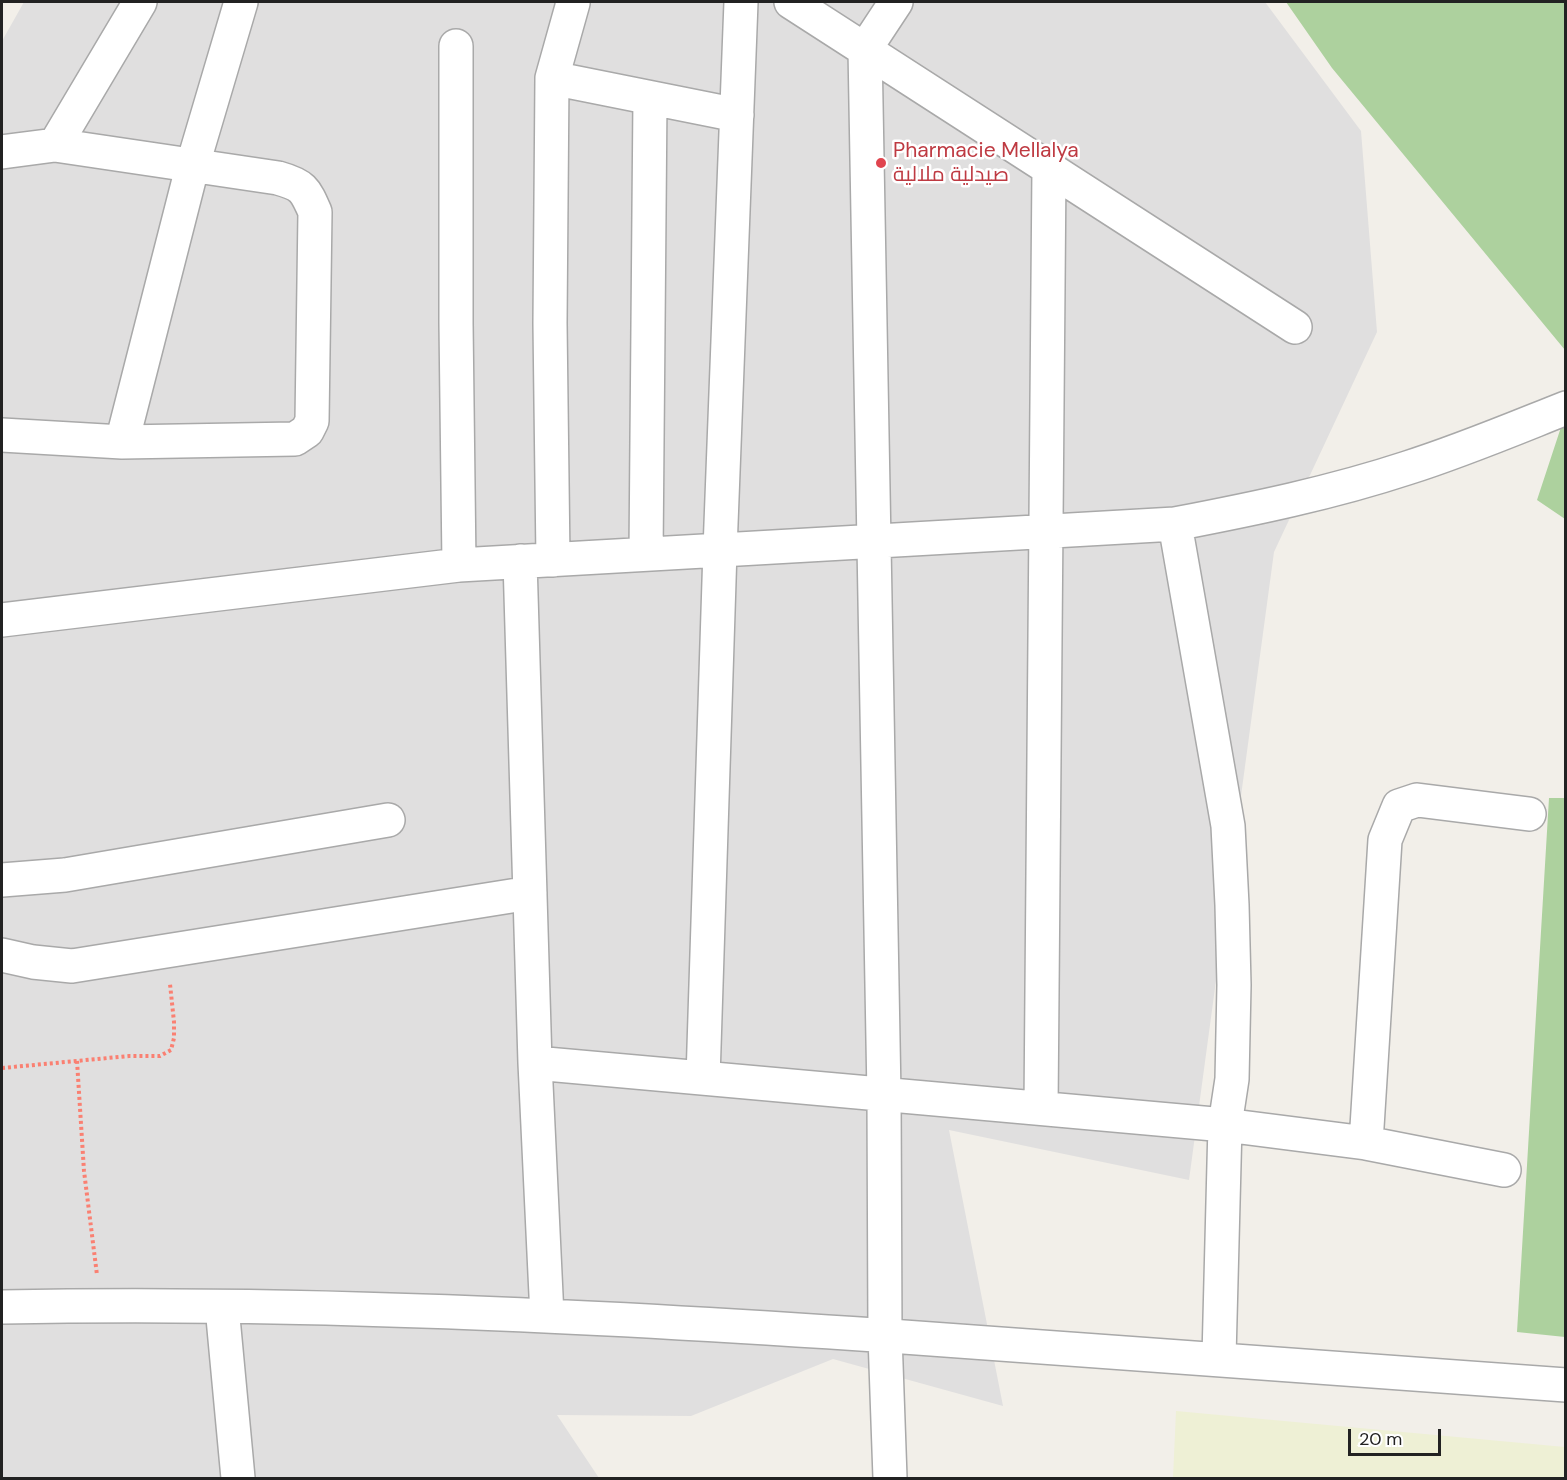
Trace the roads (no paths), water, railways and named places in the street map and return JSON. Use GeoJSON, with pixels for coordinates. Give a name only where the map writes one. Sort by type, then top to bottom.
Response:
{"type":"FeatureCollection","features":[{"type":"Feature","properties":{"kind":"street"},"geometry":{"type":"LineString","coordinates":[[55,144],[140,2]]}},
{"type":"Feature","properties":{"kind":"street"},"geometry":{"type":"LineString","coordinates":[[122,442],[193,164],[241,2]]}},
{"type":"Feature","properties":{"kind":"street"},"geometry":{"type":"LineString","coordinates":[[553,560],[550,323],[552,78],[572,2]]}},
{"type":"Feature","properties":{"kind":"street"},"geometry":{"type":"LineString","coordinates":[[703,1078],[741,2]]}},
{"type":"Feature","properties":{"kind":"street"},"geometry":{"type":"LineString","coordinates":[[791,2],[1295,327]]}},
{"type":"Feature","properties":{"kind":"street"},"geometry":{"type":"LineString","coordinates":[[890,1479],[885,1336],[884,1095],[865,50],[896,2]]}},
{"type":"Feature","properties":{"kind":"street"},"geometry":{"type":"LineString","coordinates":[[456,46],[459,565]]}},
{"type":"Feature","properties":{"kind":"street"},"geometry":{"type":"LineString","coordinates":[[552,78],[737,116]]}},
{"type":"Feature","properties":{"kind":"street"},"geometry":{"type":"LineString","coordinates":[[646,554],[650,98]]}},
{"type":"Feature","properties":{"kind":"street"},"geometry":{"type":"LineString","coordinates":[[2,152],[55,144],[279,178],[298,184],[306,192],[315,212],[312,421],[307,431],[295,439],[122,442],[2,435]]}},
{"type":"Feature","properties":{"kind":"street"},"geometry":{"type":"LineString","coordinates":[[1041,1108],[1049,168]]}},
{"type":"Feature","properties":{"kind":"street"},"geometry":{"type":"LineString","coordinates":[[2,620],[459,565],[1175,525],[1323,493],[1488,440],[1566,408]]}},
{"type":"Feature","properties":{"kind":"street"},"geometry":{"type":"LineString","coordinates":[[1175,525],[1228,826],[1234,985],[1232,1079],[1225,1125],[1219,1357]]}},
{"type":"Feature","properties":{"kind":"street"},"geometry":{"type":"LineString","coordinates":[[520,561],[535,1063],[547,1316]]}},
{"type":"Feature","properties":{"kind":"street"},"geometry":{"type":"LineString","coordinates":[[1366,1143],[1385,840],[1399,806],[1417,800],[1529,814]]}},
{"type":"Feature","properties":{"kind":"street"},"geometry":{"type":"LineString","coordinates":[[2,880],[65,875],[388,820]]}},
{"type":"Feature","properties":{"kind":"street"},"geometry":{"type":"LineString","coordinates":[[2,955],[33,962],[72,966],[530,893]]}},
{"type":"Feature","properties":{"kind":"street"},"geometry":{"type":"LineString","coordinates":[[535,1063],[1225,1125],[1366,1143],[1504,1170]]}},
{"type":"Feature","properties":{"kind":"street"},"geometry":{"type":"LineString","coordinates":[[2,1307],[100,1305],[222,1307],[547,1316],[703,1323],[1219,1357],[1566,1385]]}},
{"type":"Feature","properties":{"kind":"street"},"geometry":{"type":"LineString","coordinates":[[222,1307],[238,1479]]}},
{"type":"Feature","properties":{"kind":"place","name":"Pharmacie Mellalya صيدلية ملالية"},"geometry":{"type":"Point","coordinates":[881,163]}}]}
